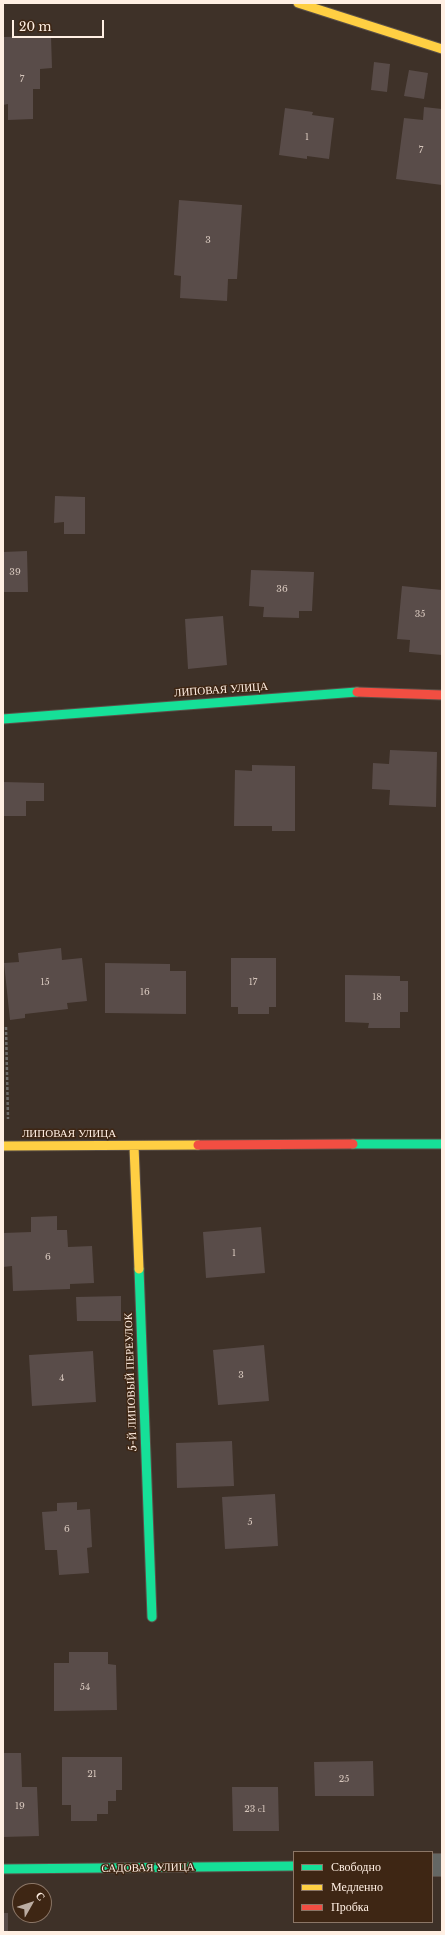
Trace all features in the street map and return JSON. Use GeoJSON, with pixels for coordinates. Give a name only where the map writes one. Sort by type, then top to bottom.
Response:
{"type":"FeatureCollection","features":[{"type":"Feature","properties":{"kind":"street"},"geometry":{"type":"LineString","coordinates":[[298,3],[442,49]]}},
{"type":"Feature","properties":{"kind":"street","name":"ЛИПОВАЯ УЛИЦА"},"geometry":{"type":"LineString","coordinates":[[3,719],[365,691],[442,695]]}},
{"type":"Feature","properties":{"kind":"street","name":"ЛИПОВАЯ УЛИЦА"},"geometry":{"type":"LineString","coordinates":[[6,1146],[442,1144]]}},
{"type":"Feature","properties":{"kind":"street","name":"5-Й ЛИПОВЫЙ ПЕРЕУЛОК"},"geometry":{"type":"LineString","coordinates":[[134,1146],[152,1618]]}},
{"type":"Feature","properties":{"kind":"street","name":"САДОВАЯ УЛИЦА"},"geometry":{"type":"LineString","coordinates":[[3,1869],[293,1866]]}},
{"type":"Feature","properties":{"kind":"path"},"geometry":{"type":"LineString","coordinates":[[6,1026],[6,1146]]}},
{"type":"Feature","properties":{"kind":"building"},"geometry":{"type":"Polygon","coordinates":[[[51,36],[52,68],[40,69],[40,89],[33,89],[33,119],[8,120],[8,104],[3,105],[3,37],[51,36]]]}},
{"type":"Feature","properties":{"kind":"building"},"geometry":{"type":"Polygon","coordinates":[[[374,62],[390,64],[387,92],[371,90],[374,62]]]}},
{"type":"Feature","properties":{"kind":"building"},"geometry":{"type":"Polygon","coordinates":[[[409,70],[428,73],[424,99],[404,96],[409,70]]]}},
{"type":"Feature","properties":{"kind":"building"},"geometry":{"type":"Polygon","coordinates":[[[424,107],[442,109],[442,185],[396,179],[404,118],[423,120],[424,107]]]}},
{"type":"Feature","properties":{"kind":"building"},"geometry":{"type":"Polygon","coordinates":[[[285,108],[313,112],[312,115],[334,118],[329,159],[307,156],[307,159],[279,155],[285,108]]]}},
{"type":"Feature","properties":{"kind":"building"},"geometry":{"type":"Polygon","coordinates":[[[179,200],[242,205],[237,279],[228,279],[227,301],[180,298],[181,276],[174,275],[179,200]]]}},
{"type":"Feature","properties":{"kind":"building"},"geometry":{"type":"Polygon","coordinates":[[[55,496],[85,497],[85,534],[64,534],[64,522],[54,523],[55,496]]]}},
{"type":"Feature","properties":{"kind":"building"},"geometry":{"type":"Polygon","coordinates":[[[27,551],[28,592],[3,592],[3,552],[27,551]]]}},
{"type":"Feature","properties":{"kind":"building"},"geometry":{"type":"Polygon","coordinates":[[[251,570],[314,572],[312,611],[299,611],[299,618],[263,617],[264,607],[249,606],[251,570]]]}},
{"type":"Feature","properties":{"kind":"building"},"geometry":{"type":"Polygon","coordinates":[[[402,586],[442,590],[442,655],[409,652],[410,640],[397,639],[402,586]]]}},
{"type":"Feature","properties":{"kind":"building"},"geometry":{"type":"Polygon","coordinates":[[[223,616],[227,665],[188,669],[185,619],[223,616]]]}},
{"type":"Feature","properties":{"kind":"building"},"geometry":{"type":"Polygon","coordinates":[[[390,750],[437,752],[436,807],[389,805],[390,790],[372,789],[373,763],[389,764],[390,750]]]}},
{"type":"Feature","properties":{"kind":"building"},"geometry":{"type":"Polygon","coordinates":[[[252,765],[295,766],[295,831],[272,831],[272,826],[234,826],[235,770],[252,771],[252,765]]]}},
{"type":"Feature","properties":{"kind":"building"},"geometry":{"type":"Polygon","coordinates":[[[3,782],[44,783],[44,801],[26,801],[26,816],[3,816],[3,782]]]}},
{"type":"Feature","properties":{"kind":"building"},"geometry":{"type":"Polygon","coordinates":[[[61,948],[62,960],[82,958],[87,1001],[67,1003],[68,1009],[25,1014],[25,1018],[10,1020],[4,963],[19,962],[18,953],[61,948]]]}},
{"type":"Feature","properties":{"kind":"building"},"geometry":{"type":"Polygon","coordinates":[[[231,958],[276,958],[276,1007],[269,1007],[269,1014],[238,1014],[238,1007],[231,1007],[231,958]]]}},
{"type":"Feature","properties":{"kind":"building"},"geometry":{"type":"Polygon","coordinates":[[[105,963],[170,964],[170,971],[186,971],[186,1014],[105,1013],[105,963]]]}},
{"type":"Feature","properties":{"kind":"building"},"geometry":{"type":"Polygon","coordinates":[[[345,975],[400,976],[400,981],[408,981],[408,1012],[400,1012],[400,1028],[368,1028],[369,1023],[345,1022],[345,975]]]}},
{"type":"Feature","properties":{"kind":"building"},"geometry":{"type":"Polygon","coordinates":[[[57,1216],[57,1230],[67,1230],[68,1247],[92,1246],[94,1283],[70,1284],[70,1289],[13,1291],[12,1266],[3,1267],[3,1233],[31,1232],[31,1217],[57,1216]]]}},
{"type":"Feature","properties":{"kind":"building"},"geometry":{"type":"Polygon","coordinates":[[[261,1227],[265,1273],[206,1278],[203,1232],[261,1227]]]}},
{"type":"Feature","properties":{"kind":"building"},"geometry":{"type":"Polygon","coordinates":[[[121,1296],[121,1321],[77,1321],[76,1297],[121,1296]]]}},
{"type":"Feature","properties":{"kind":"building"},"geometry":{"type":"Polygon","coordinates":[[[264,1345],[269,1401],[218,1405],[213,1350],[264,1345]]]}},
{"type":"Feature","properties":{"kind":"building"},"geometry":{"type":"Polygon","coordinates":[[[93,1351],[96,1402],[32,1406],[29,1355],[93,1351]]]}},
{"type":"Feature","properties":{"kind":"building"},"geometry":{"type":"Polygon","coordinates":[[[232,1441],[234,1486],[177,1488],[176,1443],[232,1441]]]}},
{"type":"Feature","properties":{"kind":"building"},"geometry":{"type":"Polygon","coordinates":[[[275,1494],[278,1546],[225,1549],[222,1497],[275,1494]]]}},
{"type":"Feature","properties":{"kind":"building"},"geometry":{"type":"Polygon","coordinates":[[[77,1502],[77,1510],[90,1509],[92,1547],[87,1548],[89,1573],[59,1575],[57,1550],[45,1550],[42,1512],[57,1511],[57,1503],[77,1502]]]}},
{"type":"Feature","properties":{"kind":"building"},"geometry":{"type":"Polygon","coordinates":[[[69,1652],[108,1652],[108,1664],[116,1665],[117,1710],[54,1711],[54,1663],[69,1663],[69,1652]]]}},
{"type":"Feature","properties":{"kind":"building"},"geometry":{"type":"Polygon","coordinates":[[[3,1753],[21,1753],[22,1787],[37,1787],[39,1836],[3,1837],[3,1753]]]}},
{"type":"Feature","properties":{"kind":"building"},"geometry":{"type":"Polygon","coordinates":[[[62,1757],[122,1757],[122,1790],[116,1790],[116,1801],[108,1801],[108,1814],[97,1814],[97,1821],[71,1821],[71,1805],[62,1805],[62,1757]]]}},
{"type":"Feature","properties":{"kind":"building"},"geometry":{"type":"Polygon","coordinates":[[[373,1761],[374,1796],[315,1796],[314,1762],[373,1761]]]}},
{"type":"Feature","properties":{"kind":"building"},"geometry":{"type":"Polygon","coordinates":[[[232,1787],[278,1787],[279,1831],[233,1831],[232,1787]]]}},
{"type":"Feature","properties":{"kind":"building"},"geometry":{"type":"Polygon","coordinates":[[[3,1913],[8,1913],[8,1932],[3,1932],[3,1913]]]}},
{"type":"Feature","properties":{"kind":"traffic: fast"},"geometry":{"type":"LineString","coordinates":[[3,719],[357,692]]}},
{"type":"Feature","properties":{"kind":"traffic: fast"},"geometry":{"type":"LineString","coordinates":[[353,1144],[442,1144]]}},
{"type":"Feature","properties":{"kind":"traffic: fast"},"geometry":{"type":"LineString","coordinates":[[139,1269],[152,1617]]}},
{"type":"Feature","properties":{"kind":"traffic: fast"},"geometry":{"type":"LineString","coordinates":[[3,1869],[293,1866]]}},
{"type":"Feature","properties":{"kind":"traffic: slow"},"geometry":{"type":"LineString","coordinates":[[298,3],[442,49]]}},
{"type":"Feature","properties":{"kind":"traffic: slow"},"geometry":{"type":"LineString","coordinates":[[3,1146],[198,1145]]}},
{"type":"Feature","properties":{"kind":"traffic: slow"},"geometry":{"type":"LineString","coordinates":[[134,1146],[139,1269]]}},
{"type":"Feature","properties":{"kind":"traffic: jam"},"geometry":{"type":"LineString","coordinates":[[357,692],[442,695]]}},
{"type":"Feature","properties":{"kind":"traffic: jam"},"geometry":{"type":"LineString","coordinates":[[198,1145],[353,1144]]}}]}
